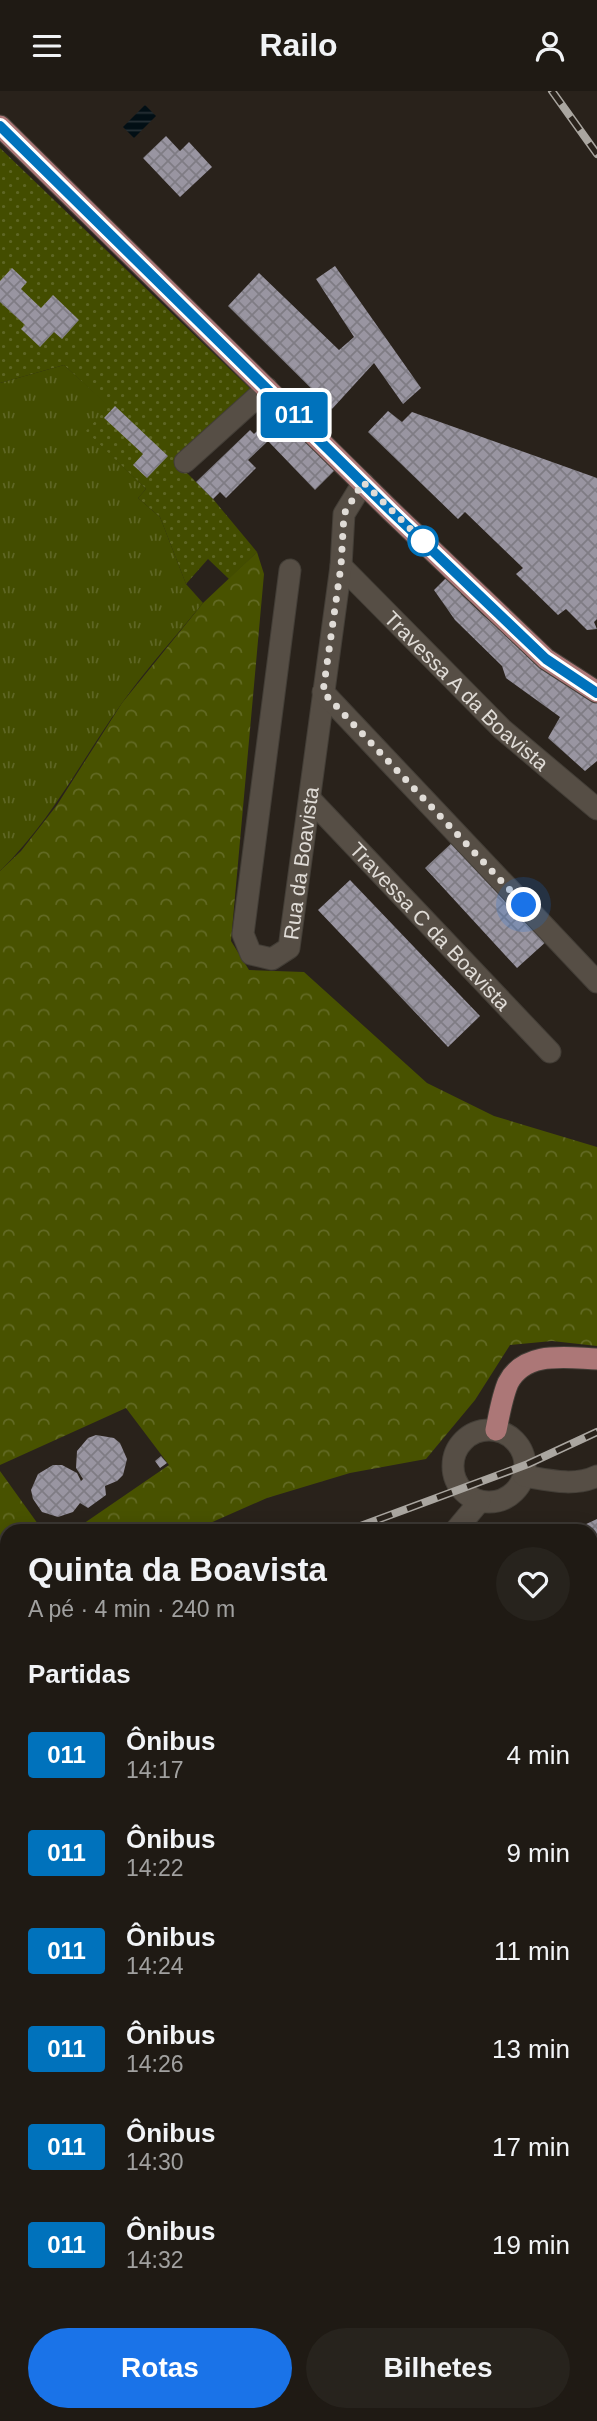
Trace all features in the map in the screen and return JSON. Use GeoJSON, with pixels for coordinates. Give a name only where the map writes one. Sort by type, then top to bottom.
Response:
{"type":"FeatureCollection","features":[{"type":"Feature","properties":{"kind":"main road"},"geometry":{"type":"LineString","coordinates":[[0,126],[546,659],[597,692]]}},
{"type":"Feature","properties":{"kind":"main road"},"geometry":{"type":"LineString","coordinates":[[496,1430],[509,1383],[522,1366],[544,1357],[597,1359]]}},
{"type":"Feature","properties":{"kind":"street"},"geometry":{"type":"LineString","coordinates":[[186,463],[267,388]]}},
{"type":"Feature","properties":{"kind":"street","name":"Rua da Boavista"},"geometry":{"type":"LineString","coordinates":[[290,570],[243,934],[251,954],[272,959],[289,948],[341,566],[344,514],[363,482]]}},
{"type":"Feature","properties":{"kind":"street","name":"Travessa A da Boavista"},"geometry":{"type":"LineString","coordinates":[[341,566],[502,729],[597,809]]}},
{"type":"Feature","properties":{"kind":"street"},"geometry":{"type":"LineString","coordinates":[[323,692],[597,982]]}},
{"type":"Feature","properties":{"kind":"street","name":"Travessa C da Boavista"},"geometry":{"type":"LineString","coordinates":[[310,799],[550,1052]]}},
{"type":"Feature","properties":{"kind":"street"},"geometry":{"type":"LineString","coordinates":[[496,1430],[517,1443],[524,1456],[524,1476],[517,1489],[506,1498],[490,1502],[480,1501],[472,1498],[458,1485],[453,1473],[453,1459],[462,1442],[474,1433],[496,1430]]}},
{"type":"Feature","properties":{"kind":"street"},"geometry":{"type":"LineString","coordinates":[[524,1476],[564,1482],[588,1480],[597,1476]]}},
{"type":"Feature","properties":{"kind":"street"},"geometry":{"type":"LineString","coordinates":[[461,1524],[480,1501]]}},
{"type":"Feature","properties":{"kind":"green space"},"geometry":{"type":"Polygon","coordinates":[[[0,148],[261,399],[185,471],[213,499],[257,552],[229,579],[208,559],[186,584],[160,517],[138,498],[146,489],[85,431],[108,406],[64,365],[0,383],[0,148]]]}},
{"type":"Feature","properties":{"kind":"green space"},"geometry":{"type":"Polygon","coordinates":[[[64,365],[109,406],[86,431],[146,489],[138,498],[160,517],[186,584],[203,603],[132,690],[51,811],[0,871],[0,383],[64,365]]]}},
{"type":"Feature","properties":{"kind":"green space"},"geometry":{"type":"Polygon","coordinates":[[[257,552],[264,574],[231,941],[249,970],[304,972],[427,1083],[494,1116],[597,1147],[597,1346],[552,1341],[510,1345],[475,1400],[426,1459],[350,1473],[267,1498],[208,1524],[83,1524],[169,1465],[126,1408],[0,1465],[0,871],[21,851],[57,805],[122,703],[203,603],[257,552]]]}},
{"type":"Feature","properties":{"kind":"green space"},"geometry":{"type":"Polygon","coordinates":[[[0,1471],[38,1524],[0,1524],[0,1471]]]}},
{"type":"Feature","properties":{"kind":"shaded area"},"geometry":{"type":"Polygon","coordinates":[[[145,105],[156,116],[134,138],[123,127],[145,105]]]}},
{"type":"Feature","properties":{"kind":"building"},"geometry":{"type":"Polygon","coordinates":[[[166,136],[180,151],[189,142],[212,167],[180,197],[143,158],[166,136]]]}},
{"type":"Feature","properties":{"kind":"building"},"geometry":{"type":"Polygon","coordinates":[[[335,266],[421,388],[403,404],[374,363],[332,409],[228,306],[259,273],[339,350],[354,337],[316,279],[335,266]]]}},
{"type":"Feature","properties":{"kind":"building"},"geometry":{"type":"Polygon","coordinates":[[[12,268],[27,282],[21,289],[41,308],[53,295],[79,320],[62,339],[54,332],[40,347],[21,329],[25,325],[0,302],[0,281],[12,268]]]}},
{"type":"Feature","properties":{"kind":"building"},"geometry":{"type":"Polygon","coordinates":[[[115,406],[168,456],[147,478],[133,465],[143,454],[104,418],[115,406]]]}},
{"type":"Feature","properties":{"kind":"building"},"geometry":{"type":"Polygon","coordinates":[[[278,411],[335,470],[315,490],[268,441],[248,460],[256,468],[226,498],[220,492],[213,499],[196,482],[250,430],[254,434],[278,411]]]}},
{"type":"Feature","properties":{"kind":"building"},"geometry":{"type":"Polygon","coordinates":[[[388,411],[402,422],[412,412],[597,478],[597,619],[594,622],[597,629],[587,630],[566,609],[558,615],[516,574],[523,568],[465,512],[458,519],[368,432],[388,411]]]}},
{"type":"Feature","properties":{"kind":"building"},"geometry":{"type":"Polygon","coordinates":[[[448,576],[464,590],[461,594],[484,616],[544,665],[597,700],[597,761],[585,771],[548,738],[560,717],[506,678],[502,666],[455,620],[434,590],[448,576]]]}},
{"type":"Feature","properties":{"kind":"building"},"geometry":{"type":"Polygon","coordinates":[[[456,839],[548,940],[517,968],[425,868],[456,839]]]}},
{"type":"Feature","properties":{"kind":"building"},"geometry":{"type":"Polygon","coordinates":[[[350,880],[480,1016],[448,1047],[318,910],[350,880]]]}},
{"type":"Feature","properties":{"kind":"building"},"geometry":{"type":"Polygon","coordinates":[[[96,1435],[114,1438],[120,1443],[127,1459],[123,1475],[105,1486],[106,1495],[88,1508],[80,1503],[73,1512],[58,1517],[42,1512],[33,1499],[31,1490],[38,1474],[53,1465],[62,1465],[77,1473],[81,1481],[83,1479],[76,1468],[77,1451],[88,1438],[96,1435]]]}},
{"type":"Feature","properties":{"kind":"building"},"geometry":{"type":"Polygon","coordinates":[[[161,1456],[167,1463],[160,1468],[155,1461],[161,1456]]]}},
{"type":"Feature","properties":{"kind":"railway"},"geometry":{"type":"LineString","coordinates":[[552,91],[597,154]]}},
{"type":"Feature","properties":{"kind":"railway"},"geometry":{"type":"LineString","coordinates":[[366,1524],[528,1464],[597,1432]]}},
{"type":"Feature","properties":{"kind":"bus line","name":"011"},"geometry":{"type":"LineString","coordinates":[[0,126],[391,511],[546,659],[597,693]]}},
{"type":"Feature","properties":{"kind":"route"},"geometry":{"type":"LineString","coordinates":[[423,541],[430,548],[363,482],[344,514],[341,566],[323,692],[524,905]]}}]}
